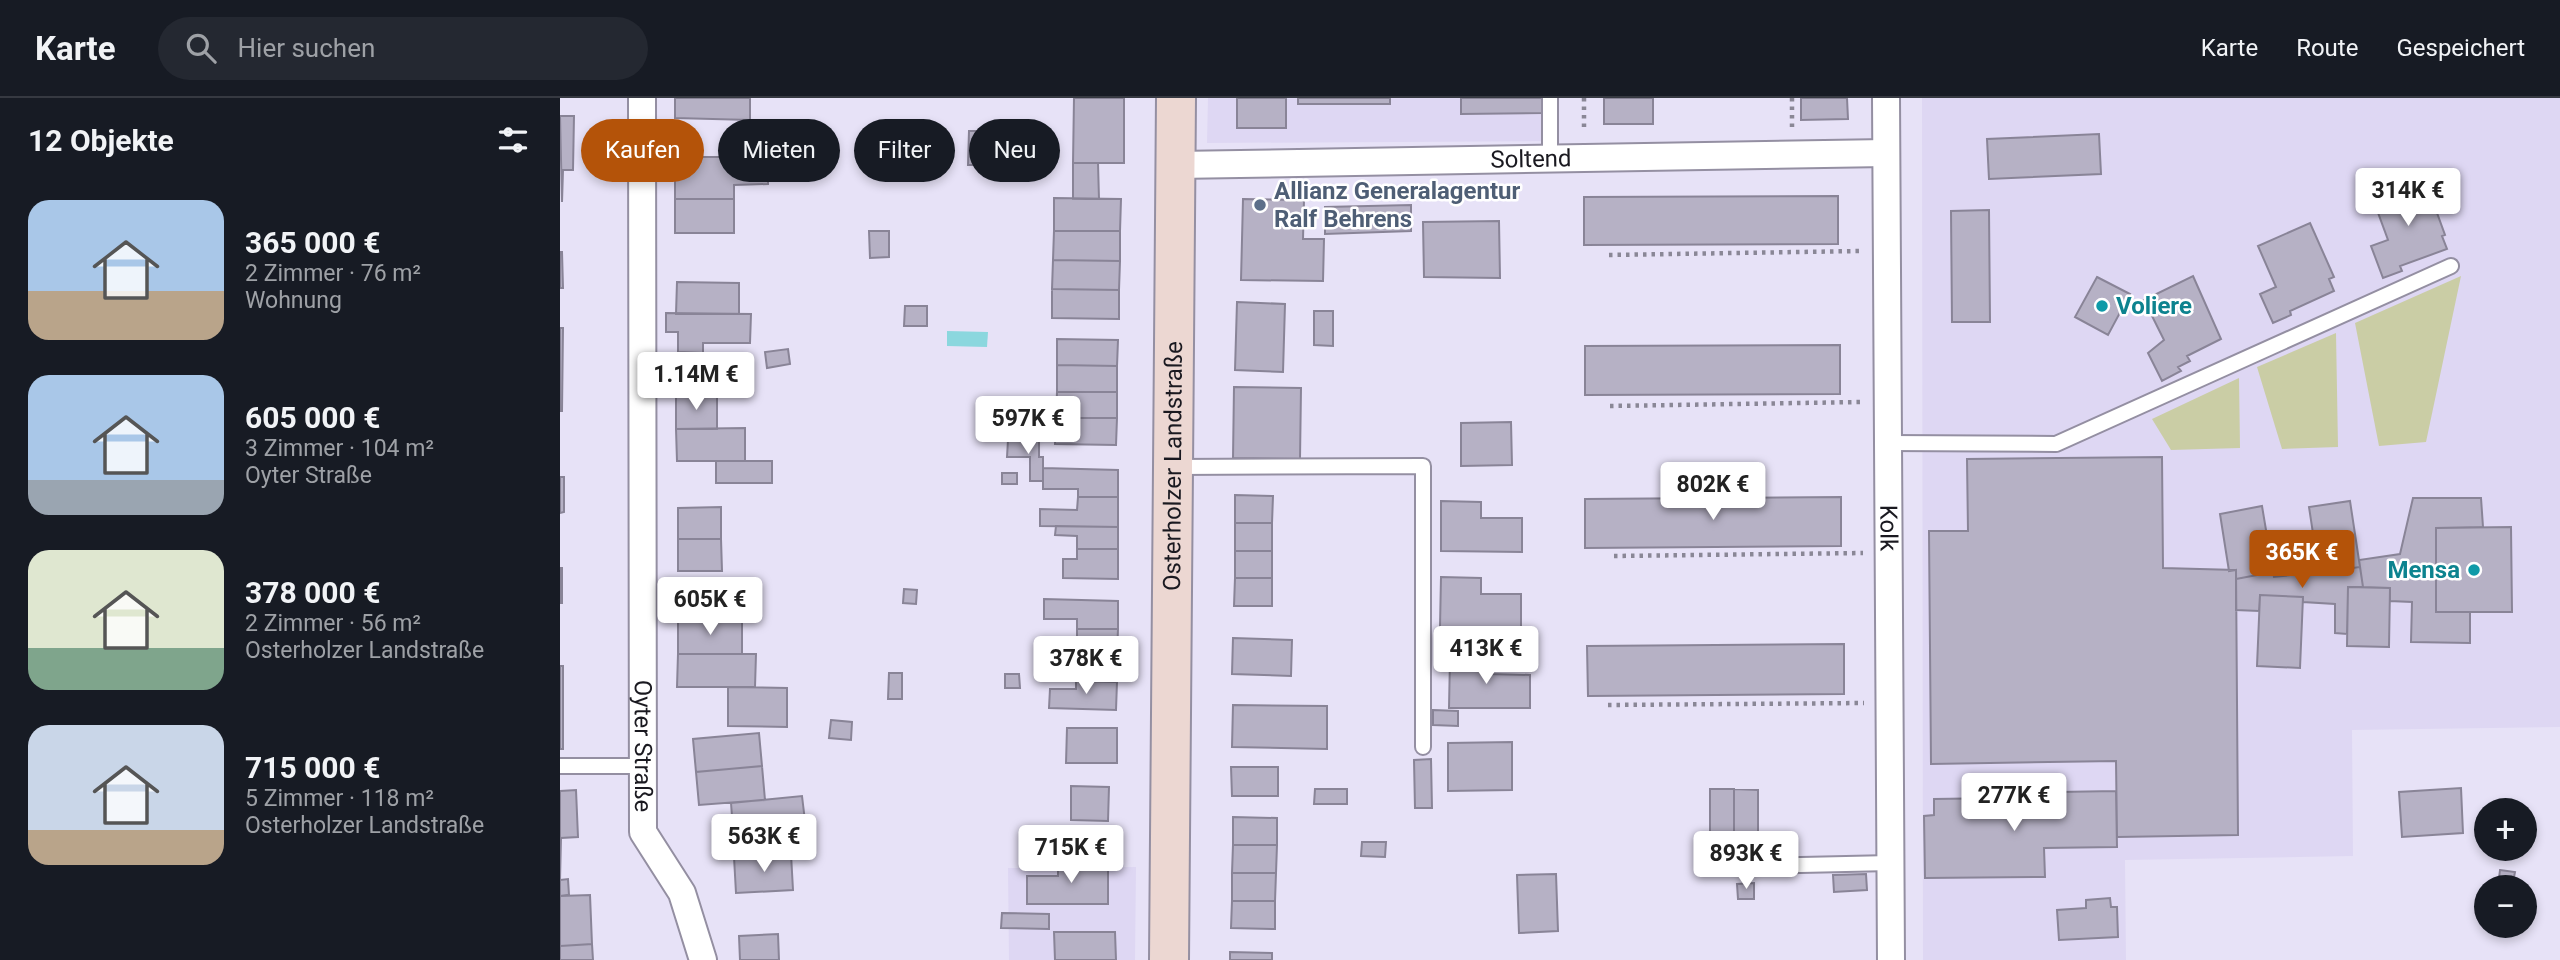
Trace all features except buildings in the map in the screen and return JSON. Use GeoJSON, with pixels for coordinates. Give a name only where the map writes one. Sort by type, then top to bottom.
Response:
{"type":"FeatureCollection","features":[{"type":"Feature","properties":{"kind":"main road","name":"Osterholzer Landstraße"},"geometry":{"type":"LineString","coordinates":[[1169,960],[1177,98]]}},
{"type":"Feature","properties":{"kind":"street","name":"Oyter Straße"},"geometry":{"type":"LineString","coordinates":[[642,98],[643,832],[682,893],[703,960]]}},
{"type":"Feature","properties":{"kind":"street","name":"Kolk"},"geometry":{"type":"LineString","coordinates":[[1886,98],[1891,960]]}},
{"type":"Feature","properties":{"kind":"street","name":"Soltend"},"geometry":{"type":"LineString","coordinates":[[1176,165],[1886,153]]}},
{"type":"Feature","properties":{"kind":"lane"},"geometry":{"type":"LineString","coordinates":[[1550,98],[1550,159]]}},
{"type":"Feature","properties":{"kind":"lane"},"geometry":{"type":"LineString","coordinates":[[1888,443],[2056,444],[2451,266]]}},
{"type":"Feature","properties":{"kind":"lane"},"geometry":{"type":"LineString","coordinates":[[1175,467],[1423,466],[1423,747]]}},
{"type":"Feature","properties":{"kind":"lane"},"geometry":{"type":"LineString","coordinates":[[560,766],[643,766]]}},
{"type":"Feature","properties":{"kind":"lane"},"geometry":{"type":"LineString","coordinates":[[1760,866],[1891,863]]}},
{"type":"Feature","properties":{"kind":"path"},"geometry":{"type":"LineString","coordinates":[[1609,254],[1887,251]]}},
{"type":"Feature","properties":{"kind":"path"},"geometry":{"type":"LineString","coordinates":[[1610,405],[1888,402]]}},
{"type":"Feature","properties":{"kind":"path"},"geometry":{"type":"LineString","coordinates":[[1614,556],[1889,552]]}},
{"type":"Feature","properties":{"kind":"path"},"geometry":{"type":"LineString","coordinates":[[1608,705],[1890,702]]}},
{"type":"Feature","properties":{"kind":"shaded area"},"geometry":{"type":"Polygon","coordinates":[[[1208,98],[1550,98],[1550,141],[1207,143],[1208,98]]]}},
{"type":"Feature","properties":{"kind":"shaded area"},"geometry":{"type":"Polygon","coordinates":[[[1922,98],[2560,98],[2560,727],[2352,730],[2353,856],[2125,860],[2126,960],[1923,960],[1922,98]]]}},
{"type":"Feature","properties":{"kind":"shaded area"},"geometry":{"type":"Polygon","coordinates":[[[2461,276],[2426,442],[2379,446],[2355,323],[2461,276]]]}},
{"type":"Feature","properties":{"kind":"shaded area"},"geometry":{"type":"Polygon","coordinates":[[[947,331],[988,332],[987,347],[947,346],[947,331]]]}},
{"type":"Feature","properties":{"kind":"shaded area"},"geometry":{"type":"Polygon","coordinates":[[[2336,333],[2338,447],[2282,449],[2257,367],[2336,333]]]}},
{"type":"Feature","properties":{"kind":"shaded area"},"geometry":{"type":"Polygon","coordinates":[[[2239,378],[2240,448],[2171,450],[2152,419],[2239,378]]]}},
{"type":"Feature","properties":{"kind":"shaded area"},"geometry":{"type":"Polygon","coordinates":[[[1136,867],[1135,960],[1009,960],[1008,868],[1136,867]]]}},
{"type":"Feature","properties":{"kind":"place","name":"Allianz Generalagentur Ralf Behrens"},"geometry":{"type":"Point","coordinates":[1260,205]}},
{"type":"Feature","properties":{"kind":"place","name":"Voliere"},"geometry":{"type":"Point","coordinates":[2102,306]}},
{"type":"Feature","properties":{"kind":"place","name":"Mensa"},"geometry":{"type":"Point","coordinates":[2474,570]}}]}
